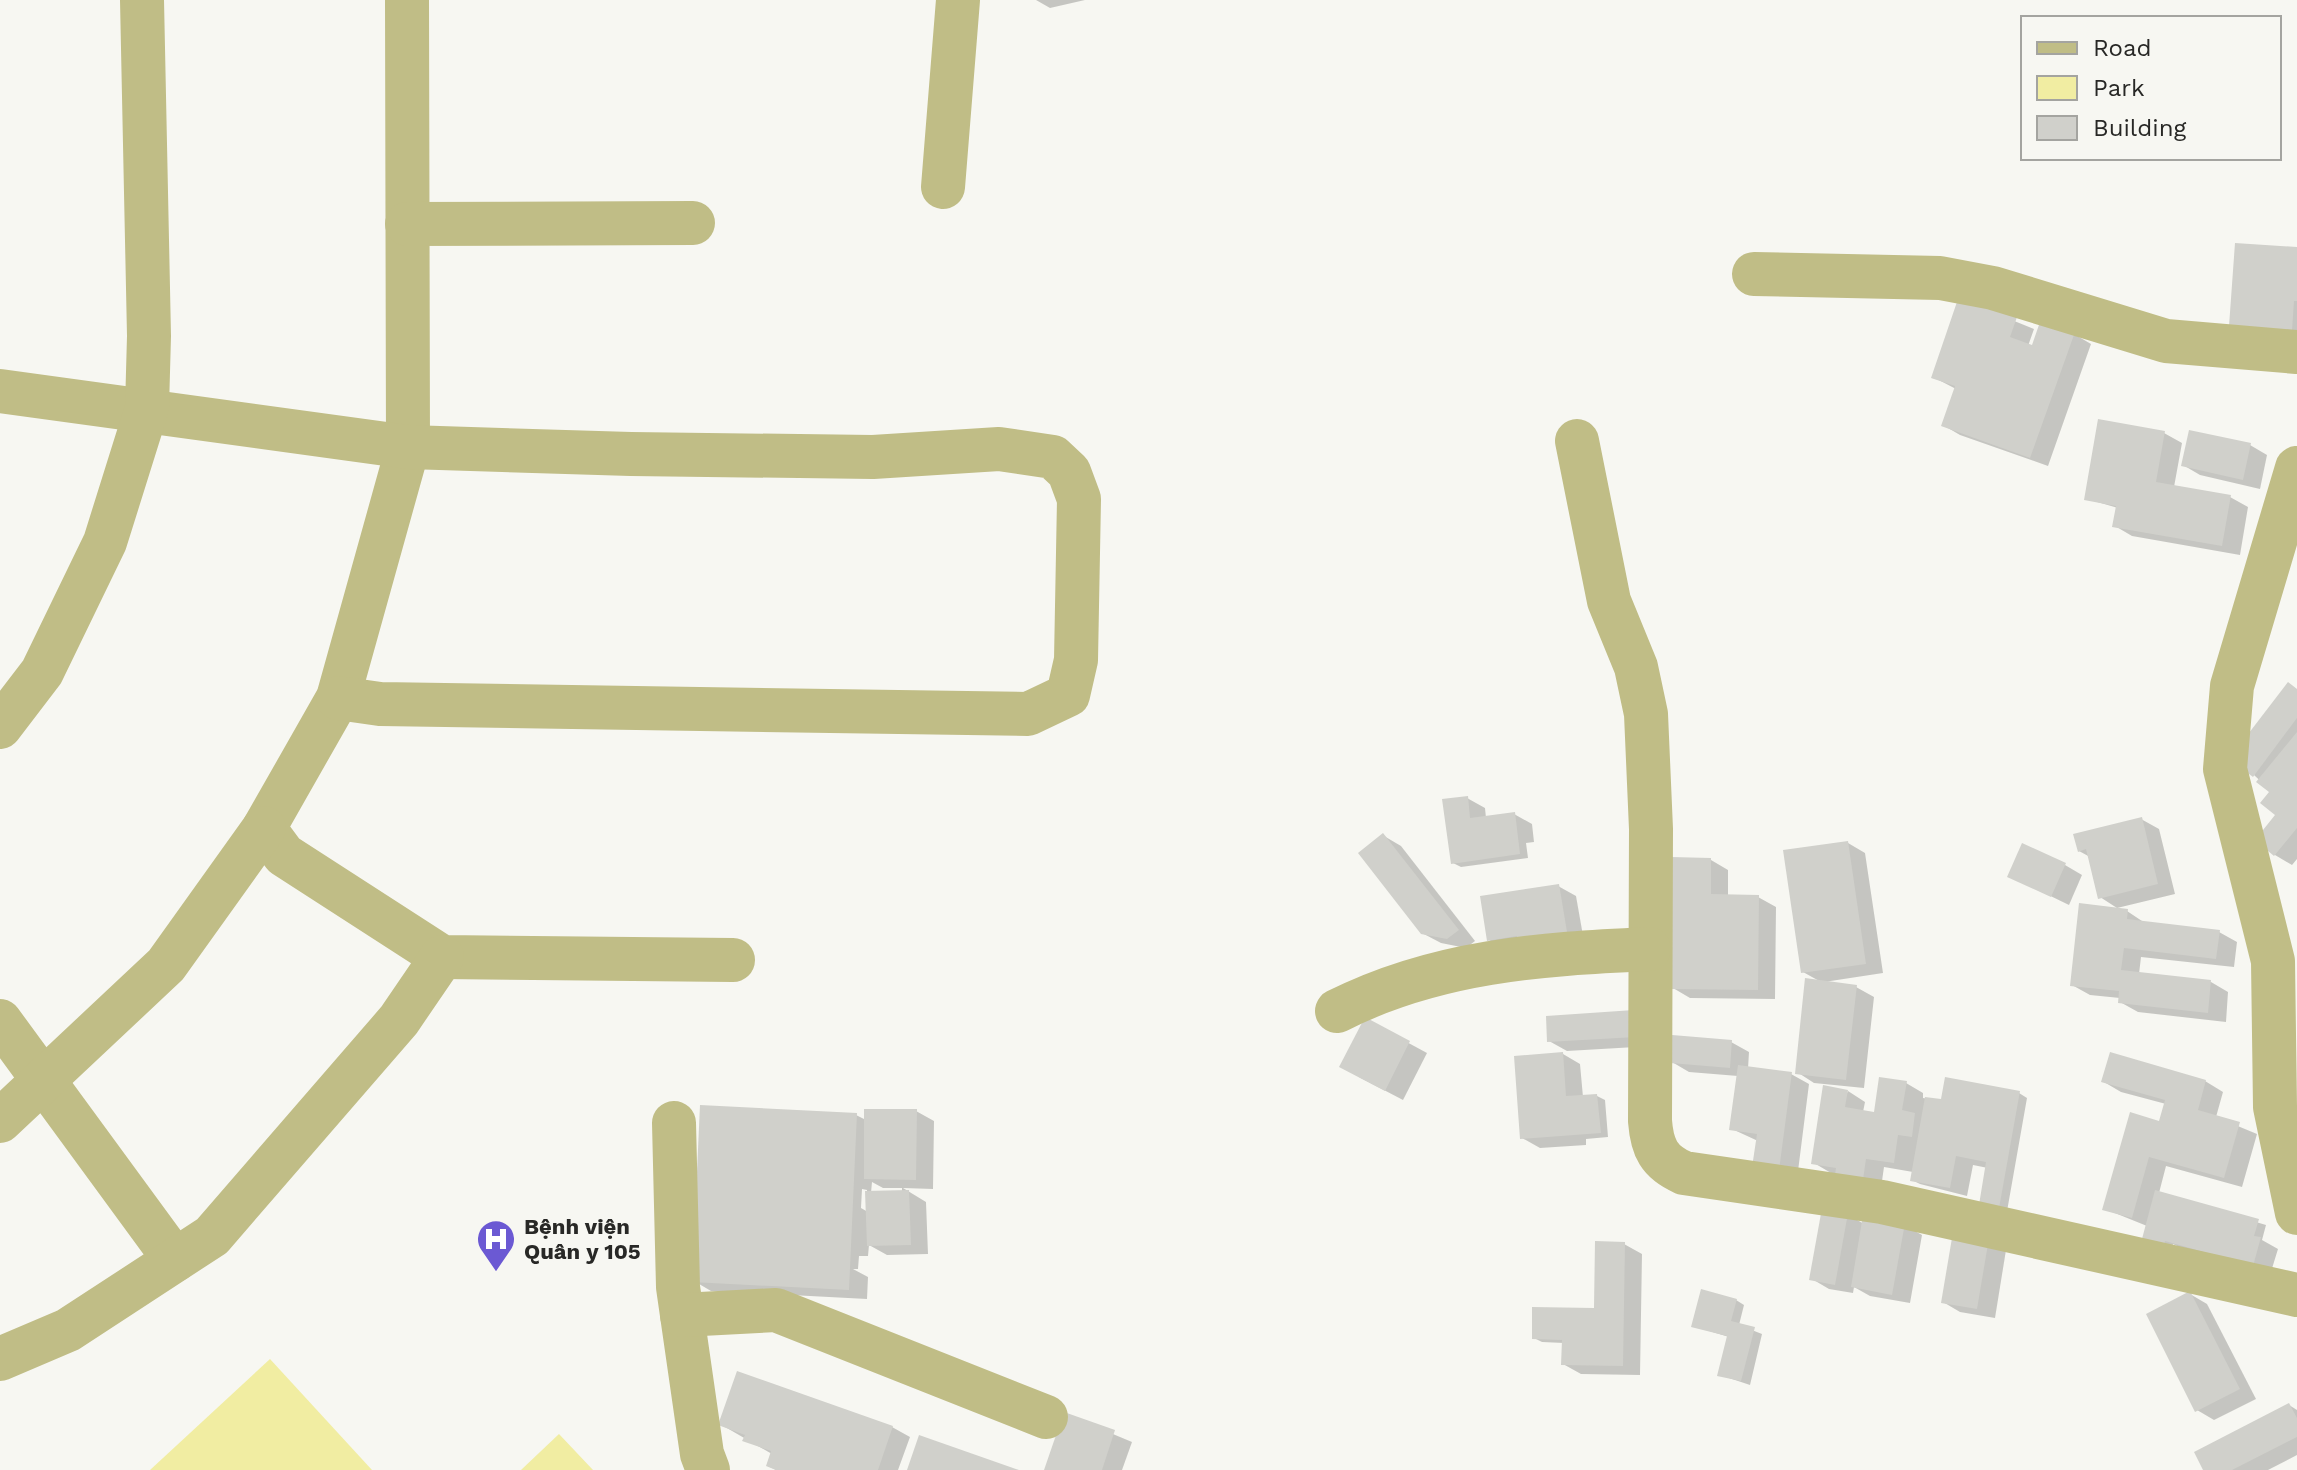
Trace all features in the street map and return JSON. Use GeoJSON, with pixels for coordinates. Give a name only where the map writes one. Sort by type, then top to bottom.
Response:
{"type":"FeatureCollection","features":[{"type":"Feature","properties":{"kind":"street"},"geometry":{"type":"LineString","coordinates":[[0,727],[42,672],[105,542],[147,408],[149,336],[142,0]]}},
{"type":"Feature","properties":{"kind":"street"},"geometry":{"type":"LineString","coordinates":[[0,1121],[166,965],[264,828],[338,698],[408,447],[407,0]]}},
{"type":"Feature","properties":{"kind":"street"},"geometry":{"type":"LineString","coordinates":[[943,187],[958,0]]}},
{"type":"Feature","properties":{"kind":"street"},"geometry":{"type":"LineString","coordinates":[[407,224],[693,223]]}},
{"type":"Feature","properties":{"kind":"street"},"geometry":{"type":"LineString","coordinates":[[1754,274],[1940,278],[1993,288],[2166,341],[2297,352]]}},
{"type":"Feature","properties":{"kind":"street"},"geometry":{"type":"LineString","coordinates":[[0,391],[147,408],[408,447],[873,457],[999,449],[1053,457],[1069,472],[1079,499],[1076,660],[1068,695],[1028,714],[380,704],[338,698]]}},
{"type":"Feature","properties":{"kind":"street"},"geometry":{"type":"LineString","coordinates":[[1577,441],[1609,601],[1644,693],[1651,829],[1650,1121],[1656,1152],[1666,1165],[1684,1173],[1882,1202],[2297,1295]]}},
{"type":"Feature","properties":{"kind":"street"},"geometry":{"type":"LineString","coordinates":[[2297,468],[2232,686],[2225,769],[2273,961],[2275,1107],[2297,1213]]}},
{"type":"Feature","properties":{"kind":"street"},"geometry":{"type":"LineString","coordinates":[[264,828],[284,855],[442,957],[733,960]]}},
{"type":"Feature","properties":{"kind":"street"},"geometry":{"type":"LineString","coordinates":[[1337,1011],[1401,982],[1462,966],[1649,949]]}},
{"type":"Feature","properties":{"kind":"street"},"geometry":{"type":"LineString","coordinates":[[0,1359],[68,1330],[212,1236],[399,1020],[442,957]]}},
{"type":"Feature","properties":{"kind":"street"},"geometry":{"type":"LineString","coordinates":[[0,1021],[175,1260]]}},
{"type":"Feature","properties":{"kind":"street"},"geometry":{"type":"LineString","coordinates":[[674,1123],[682,1315],[702,1454],[708,1470]]}},
{"type":"Feature","properties":{"kind":"street"},"geometry":{"type":"LineString","coordinates":[[682,1315],[776,1310],[1046,1417]]}},
{"type":"Feature","properties":{"kind":"green space"},"geometry":{"type":"Polygon","coordinates":[[[270,1359],[372,1470],[150,1470],[270,1359]]]}},
{"type":"Feature","properties":{"kind":"green space"},"geometry":{"type":"Polygon","coordinates":[[[559,1434],[593,1470],[521,1470],[559,1434]]]}},
{"type":"Feature","properties":{"kind":"building"},"geometry":{"type":"Polygon","coordinates":[[[2235,243],[2297,247],[2297,301],[2294,301],[2291,345],[2228,340],[2235,243]]]}},
{"type":"Feature","properties":{"kind":"building"},"geometry":{"type":"Polygon","coordinates":[[[1959,296],[2017,317],[2010,337],[2032,345],[2041,319],[2075,332],[2030,458],[1941,426],[1955,386],[1931,378],[1959,296]]]}},
{"type":"Feature","properties":{"kind":"building"},"geometry":{"type":"Polygon","coordinates":[[[2098,419],[2165,431],[2156,482],[2231,495],[2222,546],[2112,527],[2116,506],[2084,500],[2098,419]]]}},
{"type":"Feature","properties":{"kind":"building"},"geometry":{"type":"Polygon","coordinates":[[[2189,430],[2251,443],[2243,480],[2181,466],[2189,430]]]}},
{"type":"Feature","properties":{"kind":"building"},"geometry":{"type":"Polygon","coordinates":[[[2288,682],[2297,689],[2297,718],[2253,777],[2229,759],[2288,682]]]}},
{"type":"Feature","properties":{"kind":"building"},"geometry":{"type":"Polygon","coordinates":[[[2297,732],[2297,828],[2274,856],[2255,840],[2275,815],[2260,803],[2269,792],[2256,782],[2297,732]]]}},
{"type":"Feature","properties":{"kind":"building"},"geometry":{"type":"Polygon","coordinates":[[[1468,796],[1470,818],[1515,812],[1520,854],[1451,864],[1442,799],[1468,796]]]}},
{"type":"Feature","properties":{"kind":"building"},"geometry":{"type":"Polygon","coordinates":[[[2142,817],[2158,884],[2098,899],[2086,849],[2078,852],[2073,834],[2142,817]]]}},
{"type":"Feature","properties":{"kind":"building"},"geometry":{"type":"Polygon","coordinates":[[[1383,833],[1459,930],[1447,939],[1421,934],[1358,853],[1383,833]]]}},
{"type":"Feature","properties":{"kind":"building"},"geometry":{"type":"Polygon","coordinates":[[[1848,841],[1866,964],[1801,973],[1783,850],[1848,841]]]}},
{"type":"Feature","properties":{"kind":"building"},"geometry":{"type":"Polygon","coordinates":[[[2022,843],[2066,863],[2051,897],[2007,877],[2022,843]]]}},
{"type":"Feature","properties":{"kind":"building"},"geometry":{"type":"Polygon","coordinates":[[[1671,857],[1711,858],[1711,894],[1759,895],[1758,990],[1671,989],[1671,857]]]}},
{"type":"Feature","properties":{"kind":"building"},"geometry":{"type":"Polygon","coordinates":[[[1559,884],[1568,938],[1518,946],[1517,936],[1487,941],[1480,896],[1559,884]]]}},
{"type":"Feature","properties":{"kind":"building"},"geometry":{"type":"Polygon","coordinates":[[[2079,903],[2128,909],[2127,919],[2220,930],[2216,959],[2124,948],[2121,970],[2211,980],[2208,1013],[2118,1003],[2119,991],[2070,986],[2079,903]]]}},
{"type":"Feature","properties":{"kind":"building"},"geometry":{"type":"Polygon","coordinates":[[[1805,978],[1857,985],[1846,1080],[1795,1074],[1805,978]]]}},
{"type":"Feature","properties":{"kind":"building"},"geometry":{"type":"Polygon","coordinates":[[[1634,1010],[1636,1037],[1547,1042],[1546,1016],[1634,1010]]]}},
{"type":"Feature","properties":{"kind":"building"},"geometry":{"type":"Polygon","coordinates":[[[1365,1017],[1410,1041],[1385,1091],[1339,1067],[1365,1017]]]}},
{"type":"Feature","properties":{"kind":"building"},"geometry":{"type":"Polygon","coordinates":[[[1672,1035],[1732,1040],[1730,1068],[1670,1063],[1672,1035]]]}},
{"type":"Feature","properties":{"kind":"building"},"geometry":{"type":"Polygon","coordinates":[[[1563,1052],[1566,1096],[1597,1094],[1601,1133],[1520,1139],[1514,1056],[1563,1052]]]}},
{"type":"Feature","properties":{"kind":"building"},"geometry":{"type":"Polygon","coordinates":[[[2110,1052],[2206,1080],[2198,1110],[2240,1122],[2224,1178],[2149,1157],[2132,1218],[2102,1210],[2130,1112],[2159,1121],[2165,1100],[2101,1082],[2110,1052]]]}},
{"type":"Feature","properties":{"kind":"building"},"geometry":{"type":"Polygon","coordinates":[[[1738,1065],[1792,1072],[1778,1178],[1751,1174],[1757,1134],[1729,1130],[1738,1065]]]}},
{"type":"Feature","properties":{"kind":"building"},"geometry":{"type":"Polygon","coordinates":[[[1879,1077],[1907,1081],[1902,1110],[1915,1113],[1912,1137],[1898,1135],[1894,1163],[1866,1159],[1861,1193],[1833,1188],[1836,1168],[1811,1164],[1823,1085],[1848,1090],[1845,1107],[1874,1112],[1879,1077]]]}},
{"type":"Feature","properties":{"kind":"building"},"geometry":{"type":"Polygon","coordinates":[[[1945,1077],[2020,1091],[1998,1214],[1978,1211],[1986,1162],[1956,1156],[1950,1188],[1910,1181],[1925,1097],[1941,1099],[1945,1077]]]}},
{"type":"Feature","properties":{"kind":"building"},"geometry":{"type":"Polygon","coordinates":[[[700,1105],[857,1113],[849,1290],[692,1282],[700,1105]]]}},
{"type":"Feature","properties":{"kind":"building"},"geometry":{"type":"Polygon","coordinates":[[[864,1109],[917,1109],[916,1180],[864,1179],[864,1109]]]}},
{"type":"Feature","properties":{"kind":"building"},"geometry":{"type":"Polygon","coordinates":[[[909,1190],[911,1245],[867,1246],[865,1191],[909,1190]]]}},
{"type":"Feature","properties":{"kind":"building"},"geometry":{"type":"Polygon","coordinates":[[[2155,1190],[2259,1219],[2254,1236],[2261,1237],[2253,1266],[2165,1241],[2160,1260],[2138,1254],[2155,1190]]]}},
{"type":"Feature","properties":{"kind":"building"},"geometry":{"type":"Polygon","coordinates":[[[1822,1208],[1848,1213],[1835,1285],[1809,1280],[1822,1208]]]}},
{"type":"Feature","properties":{"kind":"building"},"geometry":{"type":"Polygon","coordinates":[[[1863,1215],[1905,1223],[1892,1295],[1851,1287],[1863,1215]]]}},
{"type":"Feature","properties":{"kind":"building"},"geometry":{"type":"Polygon","coordinates":[[[1953,1232],[1989,1238],[1977,1309],[1941,1303],[1953,1232]]]}},
{"type":"Feature","properties":{"kind":"building"},"geometry":{"type":"Polygon","coordinates":[[[1595,1241],[1625,1242],[1623,1366],[1561,1365],[1562,1340],[1532,1339],[1532,1307],[1594,1308],[1595,1241]]]}},
{"type":"Feature","properties":{"kind":"building"},"geometry":{"type":"Polygon","coordinates":[[[1701,1289],[1737,1299],[1731,1321],[1755,1327],[1741,1381],[1717,1376],[1727,1336],[1691,1327],[1701,1289]]]}},
{"type":"Feature","properties":{"kind":"building"},"geometry":{"type":"Polygon","coordinates":[[[2190,1291],[2240,1389],[2195,1412],[2146,1314],[2190,1291]]]}},
{"type":"Feature","properties":{"kind":"building"},"geometry":{"type":"Polygon","coordinates":[[[737,1371],[893,1426],[878,1470],[776,1470],[766,1466],[771,1451],[742,1441],[745,1435],[718,1425],[737,1371]]]}},
{"type":"Feature","properties":{"kind":"building"},"geometry":{"type":"Polygon","coordinates":[[[2289,1403],[2297,1418],[2297,1437],[2232,1470],[2203,1470],[2194,1452],[2289,1403]]]}},
{"type":"Feature","properties":{"kind":"building"},"geometry":{"type":"Polygon","coordinates":[[[1064,1412],[1115,1430],[1102,1470],[1044,1470],[1064,1412]]]}},
{"type":"Feature","properties":{"kind":"building"},"geometry":{"type":"Polygon","coordinates":[[[919,1435],[1019,1470],[907,1470],[919,1435]]]}},
{"type":"Feature","properties":{"kind":"place","name":"Bệnh viện Quân y 105"},"geometry":{"type":"Point","coordinates":[496,1273]}}]}
